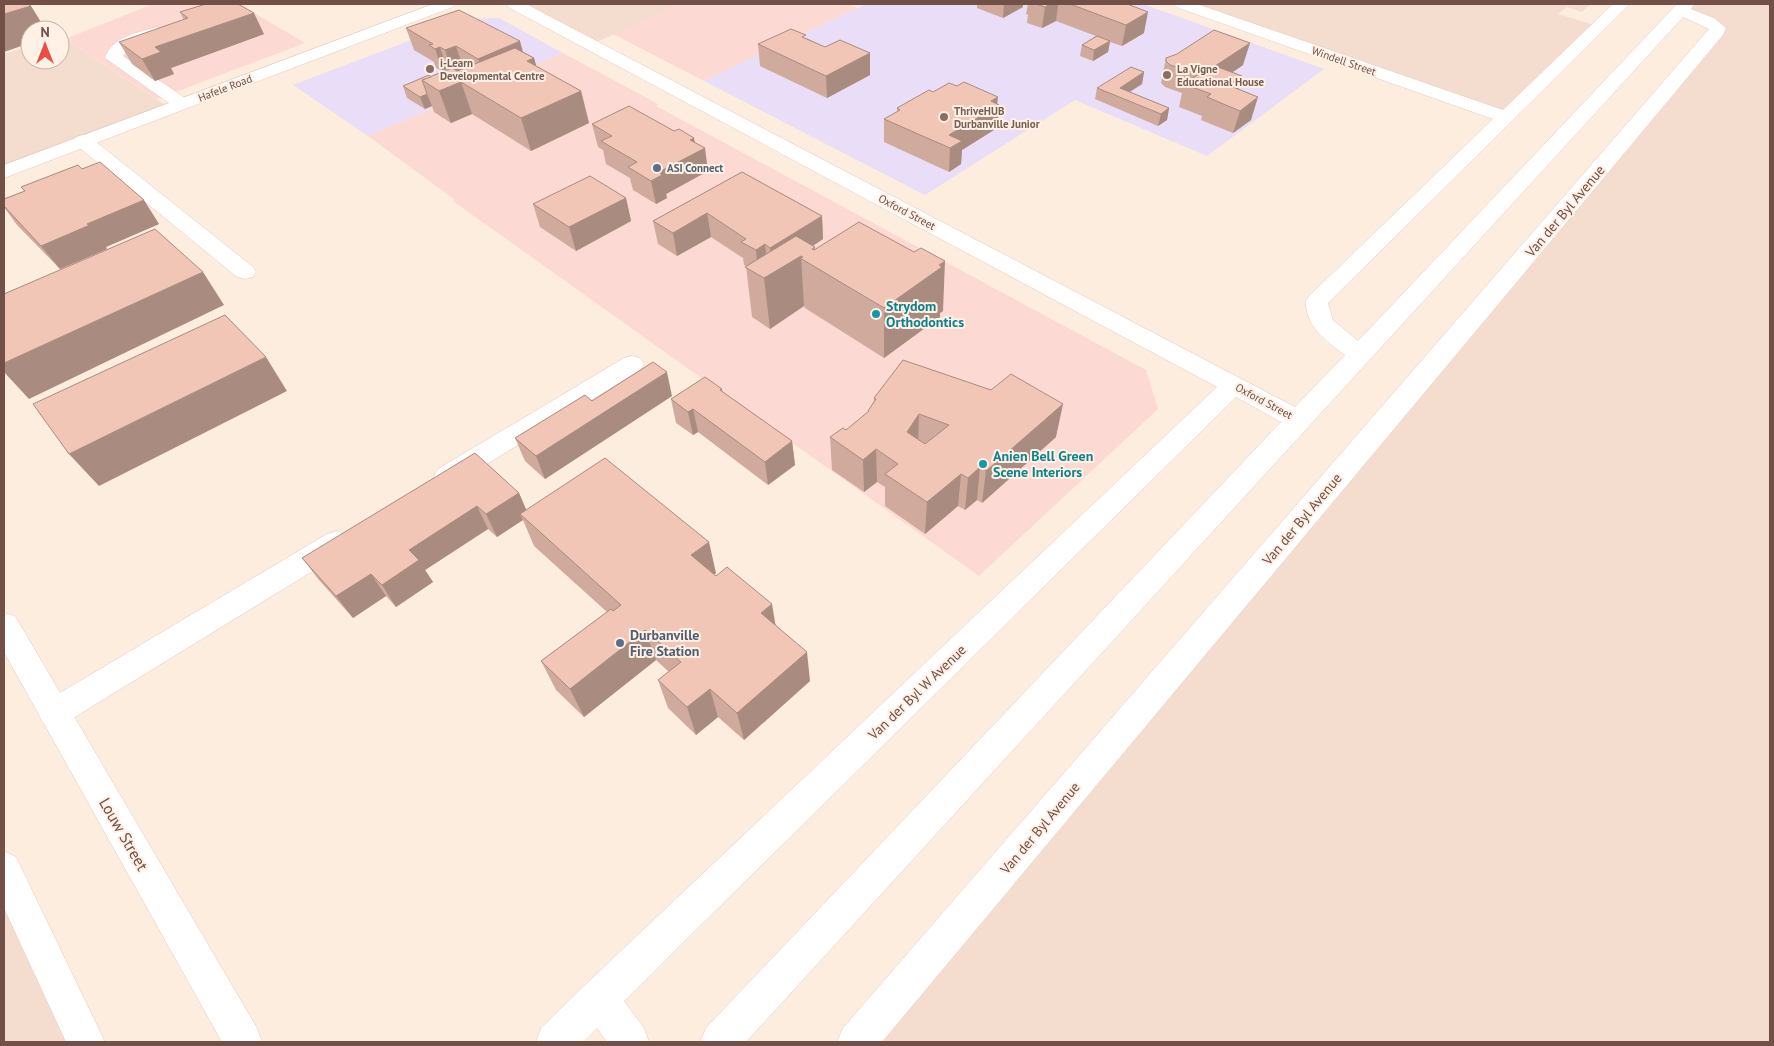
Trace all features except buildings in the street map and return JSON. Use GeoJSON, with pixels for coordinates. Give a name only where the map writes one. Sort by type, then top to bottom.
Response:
{"type":"FeatureCollection","features":[{"type":"Feature","properties":{"kind":"street","name":"Hafele Road"},"geometry":{"type":"LineString","coordinates":[[4,172],[447,4]]}},
{"type":"Feature","properties":{"kind":"street","name":"Oxford Street"},"geometry":{"type":"LineString","coordinates":[[514,4],[1299,420]]}},
{"type":"Feature","properties":{"kind":"street","name":"Windell Street"},"geometry":{"type":"LineString","coordinates":[[1182,4],[1505,118]]}},
{"type":"Feature","properties":{"kind":"street"},"geometry":{"type":"LineString","coordinates":[[1360,354],[1321,322],[1315,310],[1317,301],[1622,4]]}},
{"type":"Feature","properties":{"kind":"street","name":"Van der Byl Avenue"},"geometry":{"type":"LineString","coordinates":[[720,1042],[1683,7],[1718,28],[1717,32],[857,1042]]}},
{"type":"Feature","properties":{"kind":"street"},"geometry":{"type":"LineString","coordinates":[[169,29],[125,44],[114,55],[114,58],[182,104]]}},
{"type":"Feature","properties":{"kind":"street"},"geometry":{"type":"LineString","coordinates":[[83,141],[245,272]]}},
{"type":"Feature","properties":{"kind":"street"},"geometry":{"type":"LineString","coordinates":[[427,487],[632,364]]}},
{"type":"Feature","properties":{"kind":"street","name":"Van der Byl W Avenue"},"geometry":{"type":"LineString","coordinates":[[555,1042],[1234,385]]}},
{"type":"Feature","properties":{"kind":"street"},"geometry":{"type":"LineString","coordinates":[[54,713],[359,528]]}},
{"type":"Feature","properties":{"kind":"street","name":"Louw Street"},"geometry":{"type":"LineString","coordinates":[[4,625],[243,1042]]}},
{"type":"Feature","properties":{"kind":"street"},"geometry":{"type":"LineString","coordinates":[[7,887],[86,1042]]}},
{"type":"Feature","properties":{"kind":"street"},"geometry":{"type":"LineString","coordinates":[[600,999],[630,1042]]}},
{"type":"Feature","properties":{"kind":"shaded area"},"geometry":{"type":"Polygon","coordinates":[[[153,4],[239,4],[305,43],[157,99],[70,42],[70,37],[153,4]]]}},
{"type":"Feature","properties":{"kind":"shaded area"},"geometry":{"type":"Polygon","coordinates":[[[512,4],[683,4],[590,45],[512,4]]]}},
{"type":"Feature","properties":{"kind":"shaded area"},"geometry":{"type":"Polygon","coordinates":[[[683,4],[848,4],[858,8],[704,81],[613,34],[683,4]]]}},
{"type":"Feature","properties":{"kind":"shaded area","name":"La Vigne Educational House"},"geometry":{"type":"Polygon","coordinates":[[[866,4],[1143,4],[1324,69],[1207,156],[1075,100],[925,195],[704,81],[866,4]]]}},
{"type":"Feature","properties":{"kind":"shaded area"},"geometry":{"type":"Polygon","coordinates":[[[1180,4],[1591,4],[1582,12],[1567,7],[1558,14],[1601,27],[1506,119],[1180,4]]]}},
{"type":"Feature","properties":{"kind":"shaded area"},"geometry":{"type":"Polygon","coordinates":[[[1684,4],[1770,4],[1770,1042],[852,1042],[1716,32],[1678,10],[1684,4]]]}},
{"type":"Feature","properties":{"kind":"shaded area","name":"i-Learn Developmental Centre"},"geometry":{"type":"Polygon","coordinates":[[[499,18],[563,53],[368,136],[293,85],[466,19],[499,18]]]}},
{"type":"Feature","properties":{"kind":"shaded area"},"geometry":{"type":"Polygon","coordinates":[[[70,43],[170,108],[4,170],[4,54],[20,49],[20,70],[70,70],[70,43]]]}},
{"type":"Feature","properties":{"kind":"shaded area"},"geometry":{"type":"Polygon","coordinates":[[[563,53],[658,104],[656,106],[1146,370],[1158,409],[979,576],[453,201],[455,200],[368,136],[563,53]]]}},
{"type":"Feature","properties":{"kind":"shaded area"},"geometry":{"type":"Polygon","coordinates":[[[4,876],[83,1042],[4,1042],[4,876]]]}},
{"type":"Feature","properties":{"kind":"place","name":"i-Learn Developmental Centre"},"geometry":{"type":"Point","coordinates":[430,69]}},
{"type":"Feature","properties":{"kind":"place","name":"La Vigne Educational House"},"geometry":{"type":"Point","coordinates":[1167,75]}},
{"type":"Feature","properties":{"kind":"place","name":"ThriveHUB Durbanville Junior"},"geometry":{"type":"Point","coordinates":[944,117]}},
{"type":"Feature","properties":{"kind":"place","name":"ASI Connect"},"geometry":{"type":"Point","coordinates":[657,168]}},
{"type":"Feature","properties":{"kind":"place","name":"Strydom Orthodontics"},"geometry":{"type":"Point","coordinates":[876,314]}},
{"type":"Feature","properties":{"kind":"place","name":"Anien Bell Green Scene Interiors"},"geometry":{"type":"Point","coordinates":[983,464]}},
{"type":"Feature","properties":{"kind":"place","name":"Durbanville Fire Station"},"geometry":{"type":"Point","coordinates":[620,643]}}]}
